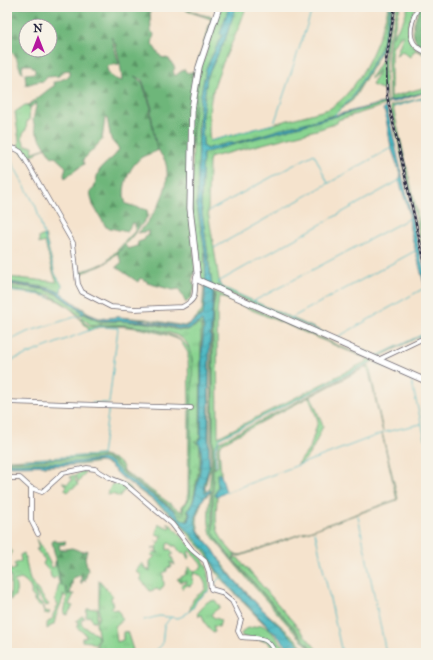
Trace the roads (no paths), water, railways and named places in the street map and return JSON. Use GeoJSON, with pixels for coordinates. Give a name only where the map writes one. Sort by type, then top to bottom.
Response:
{"type":"FeatureCollection","features":[{"type":"Feature","properties":{"kind":"main road"},"geometry":{"type":"LineString","coordinates":[[219,7],[198,68],[192,109],[190,208],[196,276],[198,280],[426,381]]}},
{"type":"Feature","properties":{"kind":"street"},"geometry":{"type":"LineString","coordinates":[[418,7],[411,23],[410,36],[414,45],[426,52]]}},
{"type":"Feature","properties":{"kind":"street"},"geometry":{"type":"LineString","coordinates":[[7,147],[18,150],[24,155],[73,243],[78,284],[86,296],[116,308],[182,307],[189,303],[194,296],[196,276]]}},
{"type":"Feature","properties":{"kind":"street"},"geometry":{"type":"LineString","coordinates":[[378,360],[426,337]]}},
{"type":"Feature","properties":{"kind":"street"},"geometry":{"type":"LineString","coordinates":[[7,402],[191,408]]}},
{"type":"Feature","properties":{"kind":"street"},"geometry":{"type":"LineString","coordinates":[[7,478],[20,478],[31,488],[44,491],[63,473],[91,468],[128,486],[153,510],[172,524],[192,550],[205,561],[209,572],[211,589],[221,592],[229,598],[240,616],[241,622],[238,631],[241,637],[252,636],[263,639],[271,645],[275,653]]}},
{"type":"Feature","properties":{"kind":"street"},"geometry":{"type":"LineString","coordinates":[[31,488],[31,520],[38,534]]}},
{"type":"Feature","properties":{"kind":"water"},"geometry":{"type":"Polygon","coordinates":[[[229,7],[236,7],[225,40],[207,77],[202,115],[203,145],[206,149],[228,143],[236,143],[281,129],[426,92],[395,102],[387,102],[203,153],[201,204],[213,294],[209,356],[209,467],[204,484],[205,493],[209,490],[211,491],[204,497],[199,506],[195,520],[196,525],[201,535],[218,556],[224,568],[234,580],[254,602],[307,653],[295,653],[289,648],[227,584],[218,572],[207,552],[173,514],[119,475],[109,464],[98,461],[69,465],[7,466],[7,464],[76,462],[102,459],[111,462],[122,474],[173,510],[181,519],[188,522],[190,513],[188,510],[191,508],[193,503],[201,462],[200,447],[198,442],[201,439],[202,351],[204,329],[202,321],[189,329],[180,329],[150,322],[99,320],[84,313],[82,314],[80,310],[55,292],[7,282],[52,289],[61,293],[88,314],[101,319],[119,317],[185,327],[203,315],[206,258],[197,203],[200,99],[206,69],[222,35],[220,34],[229,7]]]}},
{"type":"Feature","properties":{"kind":"water"},"geometry":{"type":"Polygon","coordinates":[[[385,107],[387,109],[425,275],[426,292],[410,229],[409,212],[399,180],[401,176],[391,147],[385,113],[383,110],[385,107]]]}},
{"type":"Feature","properties":{"kind":"water"},"geometry":{"type":"Polygon","coordinates":[[[218,473],[221,475],[226,492],[217,497],[215,495],[218,486],[218,473]]]}},
{"type":"Feature","properties":{"kind":"waterway"},"geometry":{"type":"LineString","coordinates":[[210,141],[274,124],[313,7]]}},
{"type":"Feature","properties":{"kind":"waterway"},"geometry":{"type":"LineString","coordinates":[[334,115],[351,99],[382,48],[391,7]]}},
{"type":"Feature","properties":{"kind":"waterway"},"geometry":{"type":"LineString","coordinates":[[393,107],[426,97]]}},
{"type":"Feature","properties":{"kind":"waterway"},"geometry":{"type":"LineString","coordinates":[[7,99],[7,125]]}},
{"type":"Feature","properties":{"kind":"waterway"},"geometry":{"type":"LineString","coordinates":[[214,248],[391,148]]}},
{"type":"Feature","properties":{"kind":"waterway"},"geometry":{"type":"LineString","coordinates":[[7,153],[36,207],[55,274],[62,285],[60,293]]}},
{"type":"Feature","properties":{"kind":"waterway"},"geometry":{"type":"LineString","coordinates":[[209,211],[314,154],[328,183]]}},
{"type":"Feature","properties":{"kind":"waterway"},"geometry":{"type":"LineString","coordinates":[[337,339],[222,287],[218,282],[400,180]]}},
{"type":"Feature","properties":{"kind":"waterway"},"geometry":{"type":"LineString","coordinates":[[254,301],[410,218]]}},
{"type":"Feature","properties":{"kind":"waterway"},"geometry":{"type":"LineString","coordinates":[[291,318],[415,251]]}},
{"type":"Feature","properties":{"kind":"waterway"},"geometry":{"type":"LineString","coordinates":[[336,338],[426,287]]}},
{"type":"Feature","properties":{"kind":"waterway"},"geometry":{"type":"LineString","coordinates":[[7,291],[43,295],[50,298]]}},
{"type":"Feature","properties":{"kind":"waterway"},"geometry":{"type":"LineString","coordinates":[[7,342],[27,332],[78,316]]}},
{"type":"Feature","properties":{"kind":"waterway"},"geometry":{"type":"LineString","coordinates":[[7,362],[98,327],[118,328],[109,403]]}},
{"type":"Feature","properties":{"kind":"waterway"},"geometry":{"type":"LineString","coordinates":[[356,347],[377,356],[426,333]]}},
{"type":"Feature","properties":{"kind":"waterway"},"geometry":{"type":"LineString","coordinates":[[419,338],[426,335]]}},
{"type":"Feature","properties":{"kind":"waterway"},"geometry":{"type":"LineString","coordinates":[[216,466],[215,448],[220,438],[372,361]]}},
{"type":"Feature","properties":{"kind":"waterway"},"geometry":{"type":"LineString","coordinates":[[376,363],[411,379],[426,443]]}},
{"type":"Feature","properties":{"kind":"waterway"},"geometry":{"type":"LineString","coordinates":[[92,403],[108,403]]}},
{"type":"Feature","properties":{"kind":"waterway"},"geometry":{"type":"LineString","coordinates":[[23,460],[102,455],[109,406]]}},
{"type":"Feature","properties":{"kind":"waterway"},"geometry":{"type":"LineString","coordinates":[[385,432],[421,424]]}},
{"type":"Feature","properties":{"kind":"waterway"},"geometry":{"type":"LineString","coordinates":[[224,493],[383,433]]}},
{"type":"Feature","properties":{"kind":"waterway"},"geometry":{"type":"LineString","coordinates":[[157,502],[175,516]]}},
{"type":"Feature","properties":{"kind":"waterway"},"geometry":{"type":"LineString","coordinates":[[358,516],[386,653]]}},
{"type":"Feature","properties":{"kind":"waterway"},"geometry":{"type":"LineString","coordinates":[[315,532],[342,653]]}},
{"type":"Feature","properties":{"kind":"waterway"},"geometry":{"type":"LineString","coordinates":[[213,587],[218,579],[222,577]]}},
{"type":"Feature","properties":{"kind":"waterway"},"geometry":{"type":"LineString","coordinates":[[144,620],[159,616],[178,618],[183,616],[193,608],[197,600],[210,590]]}},
{"type":"Feature","properties":{"kind":"waterway"},"geometry":{"type":"LineString","coordinates":[[153,653],[162,645],[164,626],[171,617]]}},
{"type":"Feature","properties":{"kind":"railway"},"geometry":{"type":"LineString","coordinates":[[395,7],[386,61],[387,96],[426,268]]}}]}
